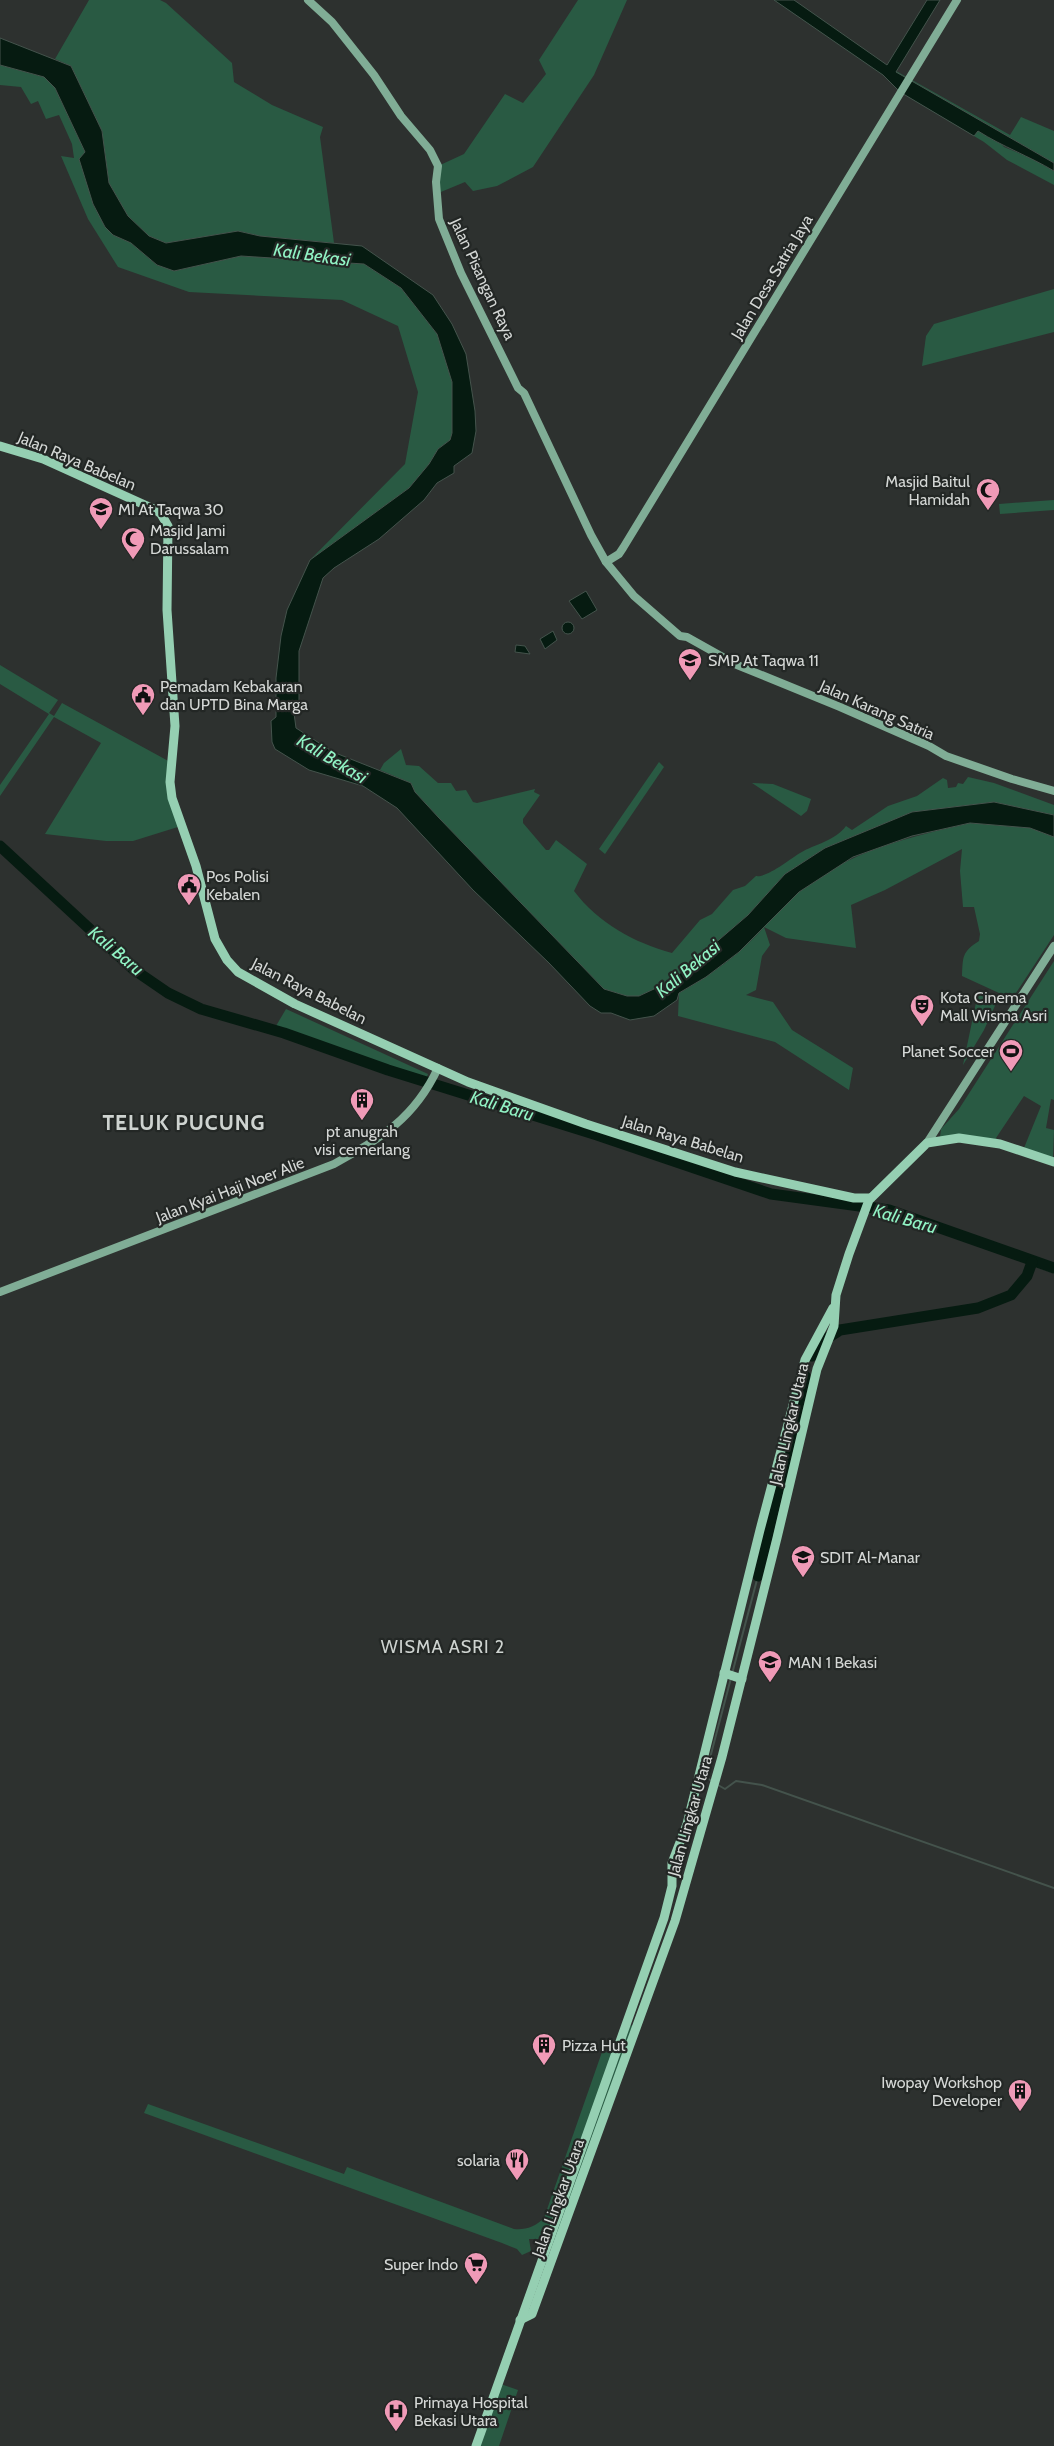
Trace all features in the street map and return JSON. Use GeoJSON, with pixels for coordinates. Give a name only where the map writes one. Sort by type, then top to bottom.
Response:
{"type":"FeatureCollection","features":[{"type":"Feature","properties":{"kind":"main road","name":"Jalan Raya Babelan"},"geometry":{"type":"LineString","coordinates":[[0,446],[43,459],[156,510],[162,514],[168,526],[167,610],[175,726],[170,782],[172,798],[196,866],[215,939],[226,960],[238,972],[295,1004],[438,1068],[586,1124],[735,1172],[854,1198],[870,1199]]}},
{"type":"Feature","properties":{"kind":"main road"},"geometry":{"type":"LineString","coordinates":[[926,1143],[959,1138],[1000,1144],[1054,1162]]}},
{"type":"Feature","properties":{"kind":"main road","name":"Jalan Lingkar Utara"},"geometry":{"type":"LineString","coordinates":[[476,2446],[664,1918],[672,1886],[675,1853],[687,1824],[733,1676],[817,1369],[824,1347],[833,1329],[837,1301],[836,1295],[849,1254],[870,1199],[926,1143]]}},
{"type":"Feature","properties":{"kind":"main road","name":"Jalan Lingkar Utara"},"geometry":{"type":"LineString","coordinates":[[520,2320],[532,2314],[675,1921],[715,1782],[733,1676],[805,1360],[837,1301]]}},
{"type":"Feature","properties":{"kind":"main road"},"geometry":{"type":"LineString","coordinates":[[664,1918],[675,1921]]}},
{"type":"Feature","properties":{"kind":"street","name":"Jalan Pisangan Raya"},"geometry":{"type":"LineString","coordinates":[[308,0],[337,28],[380,82],[401,116],[430,150],[438,166],[436,182],[437,208],[451,251],[518,388],[524,392],[591,535],[606,562]]}},
{"type":"Feature","properties":{"kind":"street","name":"Jalan Desa Satria Jaya"},"geometry":{"type":"LineString","coordinates":[[606,562],[619,554],[624,548],[957,0]]}},
{"type":"Feature","properties":{"kind":"street","name":"Jalan Karang Satria"},"geometry":{"type":"LineString","coordinates":[[606,562],[634,596],[680,636],[687,636],[713,653],[929,746],[946,756],[1012,779],[1054,791]]}},
{"type":"Feature","properties":{"kind":"street"},"geometry":{"type":"LineString","coordinates":[[926,1143],[1054,946]]}},
{"type":"Feature","properties":{"kind":"street","name":"Jalan Kyai Haji Noer Alie"},"geometry":{"type":"LineString","coordinates":[[0,1292],[334,1164],[374,1142],[399,1122],[429,1088],[438,1068]]}},
{"type":"Feature","properties":{"kind":"green space"},"geometry":{"type":"Polygon","coordinates":[[[89,0],[160,0],[166,3],[232,63],[234,82],[272,105],[323,127],[320,137],[334,243],[260,236],[238,231],[166,243],[149,236],[128,216],[109,183],[102,131],[71,66],[55,59],[89,0]]]}},
{"type":"Feature","properties":{"kind":"green space"},"geometry":{"type":"Polygon","coordinates":[[[578,0],[627,0],[594,75],[533,167],[497,186],[473,191],[465,182],[436,194],[438,166],[464,154],[505,94],[523,103],[546,74],[539,60],[578,0]]]}},
{"type":"Feature","properties":{"kind":"green space"},"geometry":{"type":"Polygon","coordinates":[[[774,0],[794,0],[889,67],[1010,135],[1021,117],[1054,131],[1054,163],[983,123],[1004,147],[1033,159],[1054,171],[1054,185],[1007,160],[984,142],[900,92],[883,75],[774,0]]]}},
{"type":"Feature","properties":{"kind":"green space"},"geometry":{"type":"Polygon","coordinates":[[[0,65],[44,77],[55,88],[85,152],[93,204],[105,227],[113,235],[131,243],[157,265],[174,271],[241,256],[364,264],[401,288],[437,334],[452,382],[452,433],[450,440],[438,449],[429,464],[409,488],[310,560],[405,464],[418,392],[398,326],[342,300],[189,292],[118,267],[88,219],[61,156],[74,158],[72,144],[59,115],[46,119],[38,101],[31,104],[21,87],[0,85],[0,65]]]}},
{"type":"Feature","properties":{"kind":"green space"},"geometry":{"type":"Polygon","coordinates":[[[1054,289],[1054,332],[922,366],[926,336],[934,324],[1054,289]]]}},
{"type":"Feature","properties":{"kind":"green space"},"geometry":{"type":"Polygon","coordinates":[[[1054,500],[1054,510],[1000,514],[999,504],[1054,500]]]}},
{"type":"Feature","properties":{"kind":"green space"},"geometry":{"type":"Polygon","coordinates":[[[0,665],[58,700],[49,713],[54,716],[62,703],[172,763],[170,782],[181,826],[133,841],[106,841],[45,834],[101,743],[54,717],[0,796],[0,785],[49,714],[0,684],[0,665]]]}},
{"type":"Feature","properties":{"kind":"green space"},"geometry":{"type":"Polygon","coordinates":[[[401,749],[406,765],[419,766],[438,783],[451,783],[456,791],[466,790],[473,802],[477,803],[535,789],[534,792],[540,795],[523,819],[523,823],[546,850],[549,850],[556,840],[587,864],[574,891],[594,913],[618,930],[644,944],[672,953],[700,920],[712,914],[733,890],[745,886],[756,876],[766,874],[800,853],[831,839],[846,826],[852,830],[888,806],[917,796],[943,778],[947,780],[948,788],[956,787],[958,783],[963,784],[968,777],[994,783],[1054,805],[1054,815],[994,802],[912,812],[825,848],[785,874],[748,915],[671,981],[639,996],[627,996],[604,989],[439,818],[415,792],[411,783],[380,770],[384,763],[401,749]]]}},
{"type":"Feature","properties":{"kind":"green space"},"geometry":{"type":"Polygon","coordinates":[[[659,762],[664,767],[605,854],[599,849],[659,762]]]}},
{"type":"Feature","properties":{"kind":"green space"},"geometry":{"type":"Polygon","coordinates":[[[752,783],[773,784],[811,799],[807,811],[801,816],[752,783]]]}},
{"type":"Feature","properties":{"kind":"green space"},"geometry":{"type":"Polygon","coordinates":[[[970,823],[1030,828],[1054,837],[1054,935],[1012,999],[962,976],[964,955],[969,948],[979,941],[980,934],[974,907],[963,907],[960,871],[962,849],[885,890],[851,905],[856,948],[786,938],[764,927],[798,893],[837,866],[902,840],[970,823]]]}},
{"type":"Feature","properties":{"kind":"green space"},"geometry":{"type":"Polygon","coordinates":[[[764,927],[770,945],[762,956],[756,990],[746,995],[773,1002],[792,1030],[853,1068],[849,1090],[775,1042],[678,1016],[679,993],[732,958],[764,927]]]}},
{"type":"Feature","properties":{"kind":"green space"},"geometry":{"type":"Polygon","coordinates":[[[1054,961],[1054,1100],[1051,1099],[1046,1128],[1054,1130],[1053,1158],[1024,1148],[1041,1106],[1024,1096],[996,1138],[998,1141],[973,1136],[940,1137],[941,1129],[959,1109],[1054,961]]]}},
{"type":"Feature","properties":{"kind":"green space"},"geometry":{"type":"Polygon","coordinates":[[[978,993],[998,999],[984,1030],[963,1065],[978,993]]]}},
{"type":"Feature","properties":{"kind":"green space"},"geometry":{"type":"Polygon","coordinates":[[[286,1009],[428,1074],[426,1079],[276,1026],[286,1009]]]}},
{"type":"Feature","properties":{"kind":"green space"},"geometry":{"type":"Polygon","coordinates":[[[626,2025],[635,2026],[553,2258],[549,2239],[529,2239],[531,2251],[522,2255],[517,2249],[502,2243],[144,2113],[148,2104],[344,2174],[347,2167],[514,2229],[522,2229],[534,2226],[544,2218],[602,2052],[616,2053],[626,2025]]]}},
{"type":"Feature","properties":{"kind":"green space"},"geometry":{"type":"Polygon","coordinates":[[[498,2383],[518,2390],[499,2446],[476,2446],[498,2383]]]}},
{"type":"Feature","properties":{"kind":"water"},"geometry":{"type":"Polygon","coordinates":[[[774,0],[794,0],[887,65],[927,0],[940,0],[896,72],[1054,163],[1054,171],[978,131],[974,136],[900,92],[883,75],[774,0]]]}},
{"type":"Feature","properties":{"kind":"water","name":"Kali Bekasi"},"geometry":{"type":"Polygon","coordinates":[[[0,38],[71,66],[102,131],[109,183],[128,216],[149,236],[166,243],[238,231],[260,236],[362,246],[433,295],[452,324],[466,354],[475,411],[476,431],[472,453],[454,466],[454,473],[437,483],[424,500],[379,539],[334,568],[323,578],[299,651],[299,710],[294,713],[296,728],[333,752],[411,783],[415,792],[439,818],[604,989],[627,996],[639,996],[671,981],[748,915],[785,874],[825,848],[912,812],[994,802],[1054,815],[1054,837],[1030,828],[970,823],[912,836],[853,857],[799,892],[739,952],[706,977],[679,993],[677,1000],[654,1016],[630,1020],[611,1013],[601,1013],[590,1006],[549,963],[473,890],[397,808],[363,786],[309,770],[275,749],[272,742],[271,721],[276,717],[276,678],[281,636],[287,610],[310,560],[409,488],[429,464],[438,449],[450,440],[452,433],[452,382],[437,334],[401,288],[364,264],[241,256],[174,271],[157,265],[131,243],[113,235],[105,227],[93,204],[79,159],[85,152],[55,88],[44,77],[0,65],[0,38]]]}},
{"type":"Feature","properties":{"kind":"water"},"geometry":{"type":"Polygon","coordinates":[[[586,591],[597,610],[582,619],[569,601],[586,591]]]}},
{"type":"Feature","properties":{"kind":"water"},"geometry":{"type":"Polygon","coordinates":[[[566,622],[570,622],[574,628],[570,634],[566,634],[562,630],[562,626],[566,622]]]}},
{"type":"Feature","properties":{"kind":"water"},"geometry":{"type":"Polygon","coordinates":[[[553,631],[557,640],[545,649],[540,639],[553,631]]]}},
{"type":"Feature","properties":{"kind":"water"},"geometry":{"type":"Polygon","coordinates":[[[516,645],[525,646],[530,654],[515,652],[516,645]]]}},
{"type":"Feature","properties":{"kind":"water"},"geometry":{"type":"Polygon","coordinates":[[[1032,1259],[1054,1266],[1054,1273],[1031,1265],[1032,1259]]]}},
{"type":"Feature","properties":{"kind":"waterway","name":"Kali Baru"},"geometry":{"type":"LineString","coordinates":[[0,846],[133,969],[168,993],[201,1009],[284,1033],[388,1070],[597,1135],[771,1194],[889,1210],[1054,1268]]}},
{"type":"Feature","properties":{"kind":"waterway"},"geometry":{"type":"LineString","coordinates":[[812,1356],[818,1344],[840,1330],[978,1308],[1011,1295],[1027,1276],[1032,1262]]}},
{"type":"Feature","properties":{"kind":"waterway"},"geometry":{"type":"LineString","coordinates":[[758,1576],[805,1376]]}},
{"type":"Feature","properties":{"kind":"waterway"},"geometry":{"type":"LineString","coordinates":[[732,1674],[758,1576]]}},
{"type":"Feature","properties":{"kind":"waterway"},"geometry":{"type":"LineString","coordinates":[[712,1781],[705,1777],[731,1678]]}},
{"type":"Feature","properties":{"kind":"waterway"},"geometry":{"type":"LineString","coordinates":[[718,1785],[725,1789],[736,1781],[762,1785],[1054,1888]]}},
{"type":"Feature","properties":{"kind":"place","name":"Masjid Baitul Hamidah"},"geometry":{"type":"Point","coordinates":[988,511]}},
{"type":"Feature","properties":{"kind":"place","name":"MI At Taqwa 30"},"geometry":{"type":"Point","coordinates":[101,530]}},
{"type":"Feature","properties":{"kind":"place","name":"Masjid Jami Darussalam"},"geometry":{"type":"Point","coordinates":[133,560]}},
{"type":"Feature","properties":{"kind":"place","name":"SMP At Taqwa 11"},"geometry":{"type":"Point","coordinates":[690,681]}},
{"type":"Feature","properties":{"kind":"place","name":"Pemadam Kebakaran dan UPTD Bina Marga"},"geometry":{"type":"Point","coordinates":[143,716]}},
{"type":"Feature","properties":{"kind":"place","name":"Pos Polisi Kebalen"},"geometry":{"type":"Point","coordinates":[189,906]}},
{"type":"Feature","properties":{"kind":"place","name":"Kota Cinema Mall Wisma Asri"},"geometry":{"type":"Point","coordinates":[922,1027]}},
{"type":"Feature","properties":{"kind":"place","name":"Planet Soccer"},"geometry":{"type":"Point","coordinates":[1011,1072]}},
{"type":"Feature","properties":{"kind":"place","name":"pt anugrah visi cemerlang"},"geometry":{"type":"Point","coordinates":[362,1121]}},
{"type":"Feature","properties":{"kind":"place","name":"SDIT Al-Manar"},"geometry":{"type":"Point","coordinates":[803,1578]}},
{"type":"Feature","properties":{"kind":"place","name":"MAN 1 Bekasi"},"geometry":{"type":"Point","coordinates":[770,1683]}},
{"type":"Feature","properties":{"kind":"place","name":"Pizza Hut"},"geometry":{"type":"Point","coordinates":[544,2066]}},
{"type":"Feature","properties":{"kind":"place","name":"Iwopay Workshop Developer"},"geometry":{"type":"Point","coordinates":[1020,2112]}},
{"type":"Feature","properties":{"kind":"place","name":"solaria"},"geometry":{"type":"Point","coordinates":[517,2181]}},
{"type":"Feature","properties":{"kind":"place","name":"Super Indo"},"geometry":{"type":"Point","coordinates":[476,2285]}},
{"type":"Feature","properties":{"kind":"place","name":"Primaya Hospital Bekasi Utara"},"geometry":{"type":"Point","coordinates":[396,2432]}},
{"type":"Feature","properties":{"kind":"district","name":"TELUK PUCUNG"},"geometry":{"type":"Point","coordinates":[184,1122]}},
{"type":"Feature","properties":{"kind":"district","name":"WISMA ASRI 2"},"geometry":{"type":"Point","coordinates":[443,1647]}}]}
